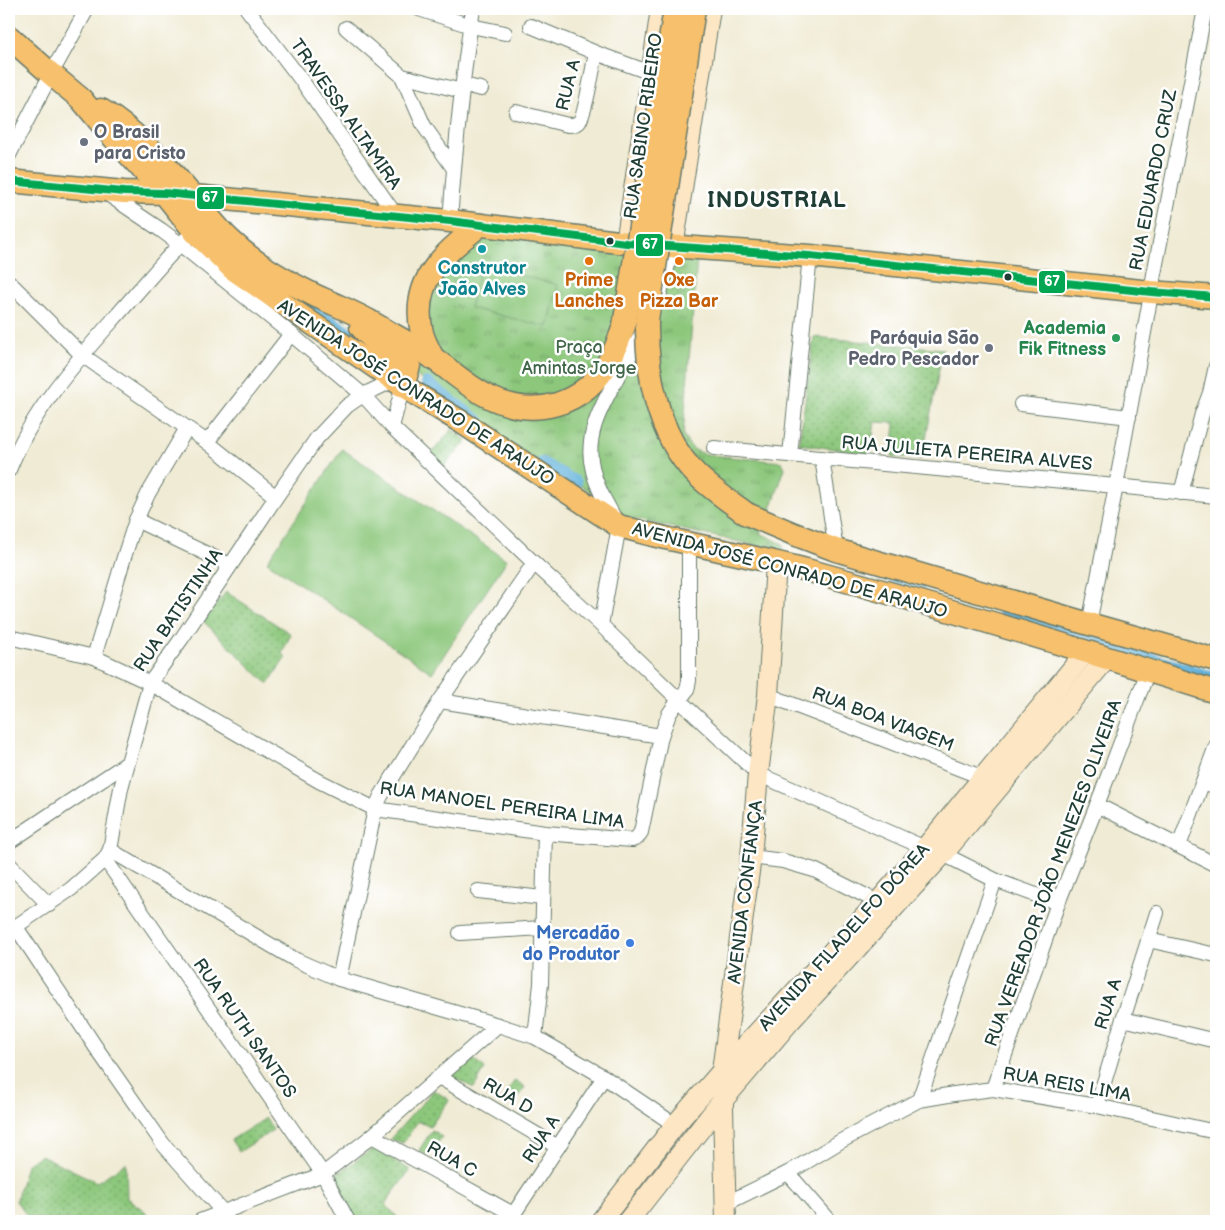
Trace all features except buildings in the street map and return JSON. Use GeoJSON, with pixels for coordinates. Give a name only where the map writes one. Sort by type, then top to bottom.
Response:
{"type":"FeatureCollection","features":[{"type":"Feature","properties":{"kind":"main road","name":"AVENIDA JOSÉ CONRADO DE ARAUJO"},"geometry":{"type":"LineString","coordinates":[[81,99],[132,131],[161,159],[217,227],[251,258],[296,285],[361,317],[432,358],[453,374],[496,400],[517,406],[543,407],[565,401],[589,386],[610,359],[624,326],[676,9]]}},
{"type":"Feature","properties":{"kind":"main road","name":"AVENIDA JOSÉ CONRADO DE ARAUJO"},"geometry":{"type":"LineString","coordinates":[[694,9],[647,320],[646,343],[653,386],[662,420],[683,459],[711,488],[747,514],[836,550],[1216,660]]}},
{"type":"Feature","properties":{"kind":"main road"},"geometry":{"type":"LineString","coordinates":[[9,37],[81,99]]}},
{"type":"Feature","properties":{"kind":"main road","name":"AVENIDA JOSÉ CONRADO DE ARAUJO"},"geometry":{"type":"LineString","coordinates":[[81,99],[164,193],[188,238],[398,383],[463,423],[619,526],[645,534],[776,563],[923,603],[1216,692]]}},
{"type":"Feature","properties":{"kind":"main road"},"geometry":{"type":"LineString","coordinates":[[9,181],[124,192],[164,193],[480,225],[673,247],[810,256],[1151,292],[1216,297]]}},
{"type":"Feature","properties":{"kind":"main road"},"geometry":{"type":"LineString","coordinates":[[432,358],[422,335],[419,318],[422,292],[428,276],[437,263],[480,225]]}},
{"type":"Feature","properties":{"kind":"main road"},"geometry":{"type":"LineString","coordinates":[[361,317],[361,327],[367,334],[409,366],[398,383]]}},
{"type":"Feature","properties":{"kind":"main road"},"geometry":{"type":"LineString","coordinates":[[923,603],[994,596]]}},
{"type":"Feature","properties":{"kind":"street"},"geometry":{"type":"LineString","coordinates":[[9,155],[87,9]]}},
{"type":"Feature","properties":{"kind":"street","name":"TRAVESSA ALTAMIRA"},"geometry":{"type":"LineString","coordinates":[[247,9],[302,80],[396,217]]}},
{"type":"Feature","properties":{"kind":"street"},"geometry":{"type":"LineString","coordinates":[[419,9],[470,26],[506,33]]}},
{"type":"Feature","properties":{"kind":"street"},"geometry":{"type":"LineString","coordinates":[[450,222],[454,169],[473,9]]}},
{"type":"Feature","properties":{"kind":"street","name":"RUA SABINO RIBEIRO"},"geometry":{"type":"LineString","coordinates":[[626,242],[661,9]]}},
{"type":"Feature","properties":{"kind":"street"},"geometry":{"type":"LineString","coordinates":[[601,625],[619,526],[600,492],[592,470],[590,459],[591,435],[603,402],[633,351],[661,292],[673,247],[710,9]]}},
{"type":"Feature","properties":{"kind":"street","name":"RUA EDUARDO CRUZ"},"geometry":{"type":"LineString","coordinates":[[1090,624],[1205,9]]}},
{"type":"Feature","properties":{"kind":"street"},"geometry":{"type":"LineString","coordinates":[[531,26],[651,73]]}},
{"type":"Feature","properties":{"kind":"street"},"geometry":{"type":"LineString","coordinates":[[346,28],[402,76],[424,126],[454,169]]}},
{"type":"Feature","properties":{"kind":"street","name":"RUA A"},"geometry":{"type":"LineString","coordinates":[[516,112],[568,124],[579,122],[585,106],[596,53]]}},
{"type":"Feature","properties":{"kind":"street"},"geometry":{"type":"LineString","coordinates":[[402,76],[463,88],[481,89]]}},
{"type":"Feature","properties":{"kind":"street"},"geometry":{"type":"LineString","coordinates":[[100,189],[161,230],[188,238],[291,334],[363,396],[392,427],[534,563],[758,774],[934,851],[994,880],[1058,903]]}},
{"type":"Feature","properties":{"kind":"street"},"geometry":{"type":"LineString","coordinates":[[9,470],[16,450],[32,421],[82,355],[188,238]]}},
{"type":"Feature","properties":{"kind":"street"},"geometry":{"type":"LineString","coordinates":[[790,455],[810,256]]}},
{"type":"Feature","properties":{"kind":"street"},"geometry":{"type":"LineString","coordinates":[[9,282],[82,355],[207,442],[276,497]]}},
{"type":"Feature","properties":{"kind":"street"},"geometry":{"type":"LineString","coordinates":[[207,442],[291,334]]}},
{"type":"Feature","properties":{"kind":"street"},"geometry":{"type":"LineString","coordinates":[[1181,493],[1216,366]]}},
{"type":"Feature","properties":{"kind":"street"},"geometry":{"type":"LineString","coordinates":[[392,427],[398,383]]}},
{"type":"Feature","properties":{"kind":"street","name":"RUA BATISTINHA"},"geometry":{"type":"LineString","coordinates":[[107,854],[126,764],[150,683],[318,438],[347,406],[363,396],[398,383]]}},
{"type":"Feature","properties":{"kind":"street"},"geometry":{"type":"LineString","coordinates":[[1021,404],[1129,417]]}},
{"type":"Feature","properties":{"kind":"street"},"geometry":{"type":"LineString","coordinates":[[94,657],[136,520],[148,494],[187,428]]}},
{"type":"Feature","properties":{"kind":"street","name":"RUA JULIETA PEREIRA ALVES"},"geometry":{"type":"LineString","coordinates":[[714,448],[1216,496]]}},
{"type":"Feature","properties":{"kind":"street"},"geometry":{"type":"LineString","coordinates":[[822,458],[836,550]]}},
{"type":"Feature","properties":{"kind":"street"},"geometry":{"type":"LineString","coordinates":[[136,520],[230,565]]}},
{"type":"Feature","properties":{"kind":"street"},"geometry":{"type":"LineString","coordinates":[[440,701],[661,736],[669,714],[687,690],[689,681],[689,544]]}},
{"type":"Feature","properties":{"kind":"street"},"geometry":{"type":"LineString","coordinates":[[339,979],[375,809],[381,796],[440,701],[534,563]]}},
{"type":"Feature","properties":{"kind":"street","name":"AVENIDA CONFIANÇA"},"geometry":{"type":"LineString","coordinates":[[727,1212],[722,1073],[751,858],[758,774],[768,695],[776,563]]}},
{"type":"Feature","properties":{"kind":"street","name":"RUA MANOEL PEREIRA LIMA"},"geometry":{"type":"LineString","coordinates":[[9,637],[94,657],[150,683],[319,780],[375,809],[545,833],[634,840],[639,836],[661,736]]}},
{"type":"Feature","properties":{"kind":"street","name":"AVENIDA FILADELFO DÓREA"},"geometry":{"type":"LineString","coordinates":[[601,1221],[675,1125],[878,902],[934,851],[984,778],[1096,655]]}},
{"type":"Feature","properties":{"kind":"street","name":"AVENIDA FILADELFO DÓREA"},"geometry":{"type":"LineString","coordinates":[[628,1221],[723,1099],[934,851],[1096,655]]}},
{"type":"Feature","properties":{"kind":"street","name":"RUA VEREADOR JOÃO MENEZES OLIVEIRA"},"geometry":{"type":"LineString","coordinates":[[993,1089],[1058,903],[1148,671]]}},
{"type":"Feature","properties":{"kind":"street","name":"RUA BOA VIAGEM"},"geometry":{"type":"LineString","coordinates":[[768,695],[984,778]]}},
{"type":"Feature","properties":{"kind":"street"},"geometry":{"type":"LineString","coordinates":[[1179,846],[1210,785],[1216,746]]}},
{"type":"Feature","properties":{"kind":"street"},"geometry":{"type":"LineString","coordinates":[[9,842],[126,764]]}},
{"type":"Feature","properties":{"kind":"street"},"geometry":{"type":"LineString","coordinates":[[1097,805],[1216,865]]}},
{"type":"Feature","properties":{"kind":"street"},"geometry":{"type":"LineString","coordinates":[[535,1037],[541,984],[545,833]]}},
{"type":"Feature","properties":{"kind":"street"},"geometry":{"type":"LineString","coordinates":[[226,1217],[158,1137],[12,929],[71,889],[107,854],[157,876],[192,899],[296,960],[339,979],[535,1037],[604,1077],[675,1125]]}},
{"type":"Feature","properties":{"kind":"street","name":"RUA RUTH SANTOS"},"geometry":{"type":"LineString","coordinates":[[107,854],[323,1174],[348,1221]]}},
{"type":"Feature","properties":{"kind":"street"},"geometry":{"type":"LineString","coordinates":[[751,858],[784,861],[814,870],[878,902]]}},
{"type":"Feature","properties":{"kind":"street"},"geometry":{"type":"LineString","coordinates":[[9,864],[49,905]]}},
{"type":"Feature","properties":{"kind":"street"},"geometry":{"type":"LineString","coordinates":[[919,1100],[994,880]]}},
{"type":"Feature","properties":{"kind":"street"},"geometry":{"type":"LineString","coordinates":[[478,891],[543,898]]}},
{"type":"Feature","properties":{"kind":"street","name":"RUA A"},"geometry":{"type":"LineString","coordinates":[[1096,1106],[1157,913]]}},
{"type":"Feature","properties":{"kind":"street"},"geometry":{"type":"LineString","coordinates":[[460,933],[542,928]]}},
{"type":"Feature","properties":{"kind":"street"},"geometry":{"type":"LineString","coordinates":[[1148,940],[1216,955]]}},
{"type":"Feature","properties":{"kind":"street"},"geometry":{"type":"LineString","coordinates":[[1122,1019],[1216,1041]]}},
{"type":"Feature","properties":{"kind":"street"},"geometry":{"type":"LineString","coordinates":[[200,1221],[226,1217],[323,1174],[372,1136],[498,1025]]}},
{"type":"Feature","properties":{"kind":"street","name":"RUA D"},"geometry":{"type":"LineString","coordinates":[[439,1077],[558,1146]]}},
{"type":"Feature","properties":{"kind":"street","name":"RUA A"},"geometry":{"type":"LineString","coordinates":[[511,1218],[604,1077]]}},
{"type":"Feature","properties":{"kind":"street","name":"RUA REIS LIMA"},"geometry":{"type":"LineString","coordinates":[[727,1212],[841,1141],[919,1100],[954,1094],[993,1089],[1096,1106],[1216,1132]]}},
{"type":"Feature","properties":{"kind":"street","name":"RUA C"},"geometry":{"type":"LineString","coordinates":[[372,1136],[511,1218]]}},
{"type":"Feature","properties":{"kind":"street"},"geometry":{"type":"LineString","coordinates":[[788,1173],[830,1221]]}},
{"type":"Feature","properties":{"kind":"green space","name":"Praça Amintas Jorge"},"geometry":{"type":"Polygon","coordinates":[[[481,234],[697,259],[683,436],[694,449],[705,454],[782,462],[785,468],[769,515],[760,533],[783,544],[783,551],[628,518],[576,482],[518,450],[427,383],[399,366],[425,310],[437,270],[481,234]]]}},
{"type":"Feature","properties":{"kind":"green space"},"geometry":{"type":"Polygon","coordinates":[[[481,265],[558,285],[548,327],[470,308],[481,265]]]}},
{"type":"Feature","properties":{"kind":"green space"},"geometry":{"type":"Polygon","coordinates":[[[814,337],[943,349],[922,459],[892,456],[895,423],[875,422],[870,454],[799,444],[814,337]]]}},
{"type":"Feature","properties":{"kind":"green space"},"geometry":{"type":"Polygon","coordinates":[[[452,429],[467,441],[444,466],[431,454],[452,429]]]}},
{"type":"Feature","properties":{"kind":"green space"},"geometry":{"type":"Polygon","coordinates":[[[342,449],[507,560],[432,673],[267,562],[342,449]]]}},
{"type":"Feature","properties":{"kind":"green space"},"geometry":{"type":"Polygon","coordinates":[[[226,592],[291,634],[282,653],[286,657],[268,684],[203,621],[226,592]]]}},
{"type":"Feature","properties":{"kind":"green space"},"geometry":{"type":"Polygon","coordinates":[[[471,1058],[485,1069],[474,1088],[450,1076],[471,1058]]]}},
{"type":"Feature","properties":{"kind":"green space"},"geometry":{"type":"Polygon","coordinates":[[[515,1080],[525,1087],[511,1106],[502,1100],[515,1080]]]}},
{"type":"Feature","properties":{"kind":"green space"},"geometry":{"type":"Polygon","coordinates":[[[434,1090],[449,1100],[430,1127],[418,1121],[403,1143],[390,1139],[434,1090]]]}},
{"type":"Feature","properties":{"kind":"green space"},"geometry":{"type":"Polygon","coordinates":[[[266,1118],[273,1130],[239,1152],[231,1140],[266,1118]]]}},
{"type":"Feature","properties":{"kind":"green space"},"geometry":{"type":"Polygon","coordinates":[[[432,1130],[442,1137],[428,1157],[419,1150],[432,1130]]]}},
{"type":"Feature","properties":{"kind":"green space"},"geometry":{"type":"Polygon","coordinates":[[[374,1148],[410,1170],[385,1204],[401,1221],[358,1221],[333,1177],[374,1148]]]}},
{"type":"Feature","properties":{"kind":"green space"},"geometry":{"type":"Polygon","coordinates":[[[41,1155],[97,1182],[126,1163],[127,1198],[145,1211],[153,1221],[31,1221],[16,1201],[26,1165],[41,1155]]]}},
{"type":"Feature","properties":{"kind":"waterway"},"geometry":{"type":"LineString","coordinates":[[290,293],[367,345]]}},
{"type":"Feature","properties":{"kind":"waterway"},"geometry":{"type":"LineString","coordinates":[[427,383],[479,421]]}},
{"type":"Feature","properties":{"kind":"waterway"},"geometry":{"type":"LineString","coordinates":[[542,463],[576,482]]}},
{"type":"Feature","properties":{"kind":"waterway"},"geometry":{"type":"LineString","coordinates":[[895,584],[919,590]]}},
{"type":"Feature","properties":{"kind":"waterway"},"geometry":{"type":"LineString","coordinates":[[1004,614],[1216,678]]}},
{"type":"Feature","properties":{"kind":"transit line","name":"67"},"geometry":{"type":"LineString","coordinates":[[9,181],[124,192],[164,193],[450,221],[626,243],[810,256],[1151,292],[1216,297]]}},
{"type":"Feature","properties":{"kind":"place","name":"O Brasil para Cristo"},"geometry":{"type":"Point","coordinates":[84,142]}},
{"type":"Feature","properties":{"kind":"place","name":"Construtor João Alves"},"geometry":{"type":"Point","coordinates":[482,249]}},
{"type":"Feature","properties":{"kind":"place","name":"Prime Lanches"},"geometry":{"type":"Point","coordinates":[589,261]}},
{"type":"Feature","properties":{"kind":"place","name":"Oxe Pizza Bar"},"geometry":{"type":"Point","coordinates":[679,261]}},
{"type":"Feature","properties":{"kind":"place","name":"Academia Fik Fitness"},"geometry":{"type":"Point","coordinates":[1116,338]}},
{"type":"Feature","properties":{"kind":"place","name":"Paróquia São Pedro Pescador"},"geometry":{"type":"Point","coordinates":[989,348]}},
{"type":"Feature","properties":{"kind":"place","name":"Mercadão do Produtor"},"geometry":{"type":"Point","coordinates":[630,943]}},
{"type":"Feature","properties":{"kind":"district","name":"INDUSTRIAL"},"geometry":{"type":"Point","coordinates":[777,199]}}]}
